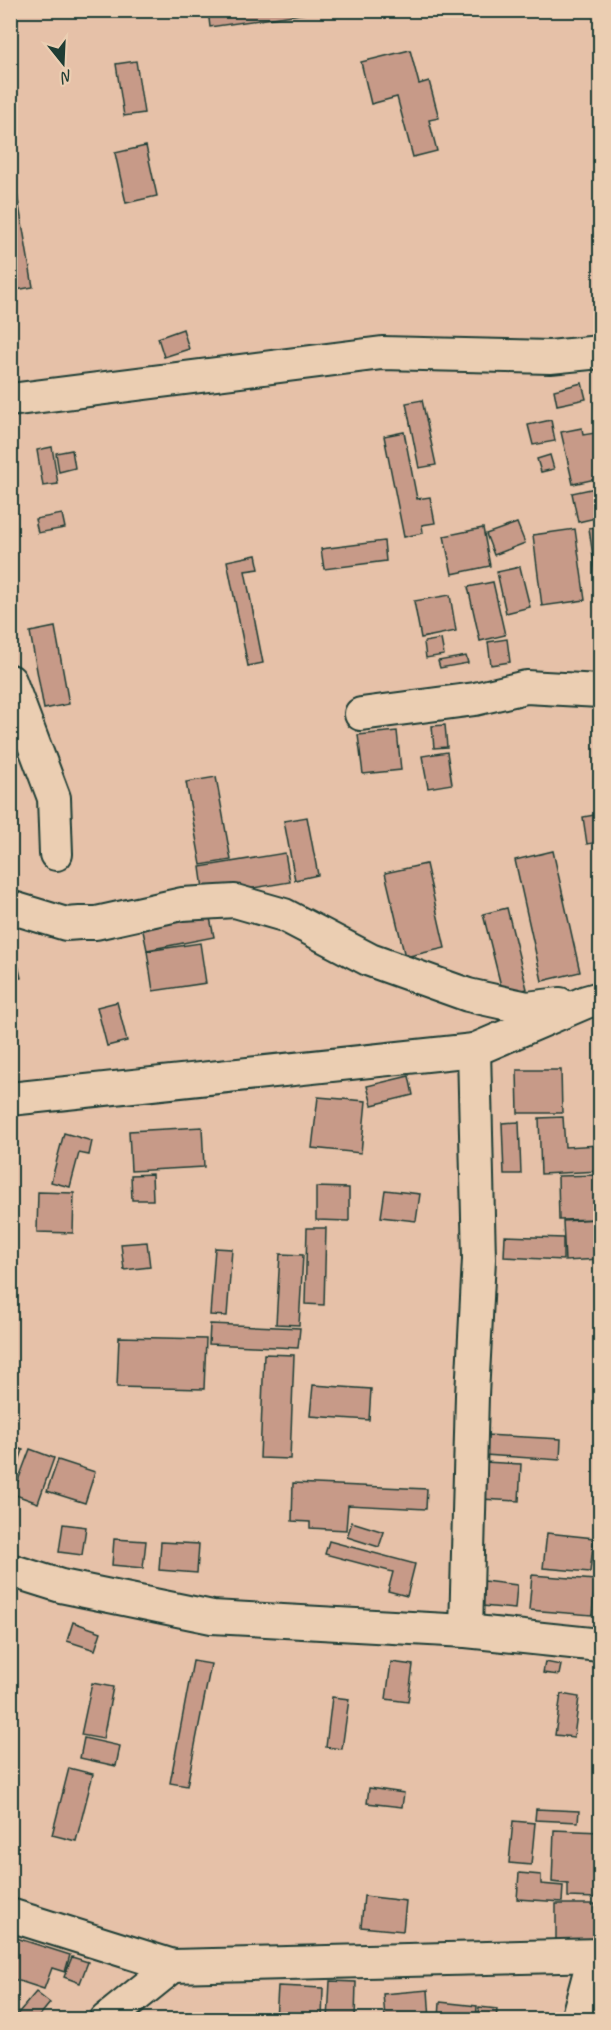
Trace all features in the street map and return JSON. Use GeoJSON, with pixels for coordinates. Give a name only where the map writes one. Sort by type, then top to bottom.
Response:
{"type":"FeatureCollection","features":[{"type":"Feature","properties":{"kind":"street"},"geometry":{"type":"LineString","coordinates":[[10,400],[382,353],[550,357],[600,352]]}},
{"type":"Feature","properties":{"kind":"street"},"geometry":{"type":"LineString","coordinates":[[10,681],[20,742],[54,798],[56,854]]}},
{"type":"Feature","properties":{"kind":"street"},"geometry":{"type":"LineString","coordinates":[[361,714],[475,699],[526,687],[600,691]]}},
{"type":"Feature","properties":{"kind":"street"},"geometry":{"type":"LineString","coordinates":[[10,907],[66,924],[96,923],[182,904],[235,900],[284,915],[370,960],[468,995],[527,1008],[593,1000]]}},
{"type":"Feature","properties":{"kind":"street"},"geometry":{"type":"LineString","coordinates":[[10,1099],[474,1050],[593,1000]]}},
{"type":"Feature","properties":{"kind":"street"},"geometry":{"type":"LineString","coordinates":[[466,1631],[472,1395],[479,1259],[474,1050]]}},
{"type":"Feature","properties":{"kind":"street"},"geometry":{"type":"LineString","coordinates":[[10,1570],[62,1586],[212,1617],[466,1631],[600,1645]]}},
{"type":"Feature","properties":{"kind":"street"},"geometry":{"type":"LineString","coordinates":[[10,1915],[173,1966],[597,1955],[577,2019]]}},
{"type":"Feature","properties":{"kind":"street"},"geometry":{"type":"LineString","coordinates":[[106,2019],[173,1966]]}},
{"type":"Feature","properties":{"kind":"building"},"geometry":{"type":"Polygon","coordinates":[[[208,10],[328,10],[210,27],[208,10]]]}},
{"type":"Feature","properties":{"kind":"building"},"geometry":{"type":"Polygon","coordinates":[[[410,50],[419,84],[429,81],[439,118],[429,120],[437,151],[413,157],[397,97],[371,104],[361,62],[410,50]]]}},
{"type":"Feature","properties":{"kind":"building"},"geometry":{"type":"Polygon","coordinates":[[[136,61],[144,113],[124,116],[116,64],[136,61]]]}},
{"type":"Feature","properties":{"kind":"building"},"geometry":{"type":"Polygon","coordinates":[[[146,146],[157,196],[126,203],[115,153],[146,146]]]}},
{"type":"Feature","properties":{"kind":"building"},"geometry":{"type":"Polygon","coordinates":[[[17,194],[33,287],[10,291],[10,195],[17,194]]]}},
{"type":"Feature","properties":{"kind":"building"},"geometry":{"type":"Polygon","coordinates":[[[183,329],[189,349],[164,357],[158,338],[183,329]]]}},
{"type":"Feature","properties":{"kind":"building"},"geometry":{"type":"Polygon","coordinates":[[[582,383],[586,399],[557,405],[554,390],[582,383]]]}},
{"type":"Feature","properties":{"kind":"building"},"geometry":{"type":"Polygon","coordinates":[[[422,400],[436,465],[419,468],[406,403],[422,400]]]}},
{"type":"Feature","properties":{"kind":"building"},"geometry":{"type":"Polygon","coordinates":[[[551,420],[555,441],[533,445],[528,425],[551,420]]]}},
{"type":"Feature","properties":{"kind":"building"},"geometry":{"type":"Polygon","coordinates":[[[582,428],[583,435],[595,433],[600,458],[600,478],[573,484],[561,432],[582,428]]]}},
{"type":"Feature","properties":{"kind":"building"},"geometry":{"type":"Polygon","coordinates":[[[404,432],[417,499],[430,497],[435,523],[422,525],[423,533],[404,537],[384,436],[404,432]]]}},
{"type":"Feature","properties":{"kind":"building"},"geometry":{"type":"Polygon","coordinates":[[[52,447],[58,484],[43,486],[37,450],[52,447]]]}},
{"type":"Feature","properties":{"kind":"building"},"geometry":{"type":"Polygon","coordinates":[[[72,450],[75,468],[59,472],[56,453],[72,450]]]}},
{"type":"Feature","properties":{"kind":"building"},"geometry":{"type":"Polygon","coordinates":[[[550,455],[554,469],[541,472],[537,459],[550,455]]]}},
{"type":"Feature","properties":{"kind":"building"},"geometry":{"type":"Polygon","coordinates":[[[600,487],[600,517],[578,522],[572,493],[600,487]]]}},
{"type":"Feature","properties":{"kind":"building"},"geometry":{"type":"Polygon","coordinates":[[[62,514],[65,528],[38,533],[35,519],[62,514]]]}},
{"type":"Feature","properties":{"kind":"building"},"geometry":{"type":"Polygon","coordinates":[[[517,523],[525,543],[494,555],[486,534],[517,523]]]}},
{"type":"Feature","properties":{"kind":"building"},"geometry":{"type":"Polygon","coordinates":[[[600,526],[600,607],[589,528],[600,526]]]}},
{"type":"Feature","properties":{"kind":"building"},"geometry":{"type":"Polygon","coordinates":[[[483,528],[490,566],[452,574],[444,536],[483,528]]]}},
{"type":"Feature","properties":{"kind":"building"},"geometry":{"type":"Polygon","coordinates":[[[575,529],[585,600],[542,606],[533,535],[575,529]]]}},
{"type":"Feature","properties":{"kind":"building"},"geometry":{"type":"Polygon","coordinates":[[[384,541],[386,561],[324,569],[321,549],[384,541]]]}},
{"type":"Feature","properties":{"kind":"building"},"geometry":{"type":"Polygon","coordinates":[[[256,555],[259,569],[245,571],[263,663],[248,666],[227,561],[256,555]]]}},
{"type":"Feature","properties":{"kind":"building"},"geometry":{"type":"Polygon","coordinates":[[[520,567],[530,607],[506,613],[497,572],[520,567]]]}},
{"type":"Feature","properties":{"kind":"building"},"geometry":{"type":"Polygon","coordinates":[[[493,582],[505,635],[480,641],[468,587],[493,582]]]}},
{"type":"Feature","properties":{"kind":"building"},"geometry":{"type":"Polygon","coordinates":[[[450,595],[456,631],[421,638],[414,601],[450,595]]]}},
{"type":"Feature","properties":{"kind":"building"},"geometry":{"type":"Polygon","coordinates":[[[55,627],[69,704],[44,709],[30,632],[55,627]]]}},
{"type":"Feature","properties":{"kind":"building"},"geometry":{"type":"Polygon","coordinates":[[[441,639],[444,655],[426,658],[424,642],[441,639]]]}},
{"type":"Feature","properties":{"kind":"building"},"geometry":{"type":"Polygon","coordinates":[[[507,639],[510,662],[491,665],[488,642],[507,639]]]}},
{"type":"Feature","properties":{"kind":"building"},"geometry":{"type":"Polygon","coordinates":[[[466,656],[468,663],[440,668],[438,661],[466,656]]]}},
{"type":"Feature","properties":{"kind":"building"},"geometry":{"type":"Polygon","coordinates":[[[445,725],[447,747],[434,748],[432,726],[445,725]]]}},
{"type":"Feature","properties":{"kind":"building"},"geometry":{"type":"Polygon","coordinates":[[[397,731],[401,770],[363,774],[358,735],[397,731]]]}},
{"type":"Feature","properties":{"kind":"building"},"geometry":{"type":"Polygon","coordinates":[[[447,752],[452,784],[428,788],[422,756],[447,752]]]}},
{"type":"Feature","properties":{"kind":"building"},"geometry":{"type":"Polygon","coordinates":[[[216,777],[231,860],[201,865],[186,782],[216,777]]]}},
{"type":"Feature","properties":{"kind":"building"},"geometry":{"type":"Polygon","coordinates":[[[600,814],[600,842],[587,844],[583,817],[600,814]]]}},
{"type":"Feature","properties":{"kind":"building"},"geometry":{"type":"Polygon","coordinates":[[[307,817],[318,875],[295,880],[284,821],[307,817]]]}},
{"type":"Feature","properties":{"kind":"building"},"geometry":{"type":"Polygon","coordinates":[[[553,851],[580,972],[542,981],[515,860],[553,851]]]}},
{"type":"Feature","properties":{"kind":"building"},"geometry":{"type":"Polygon","coordinates":[[[285,853],[290,882],[204,896],[200,867],[285,853]]]}},
{"type":"Feature","properties":{"kind":"building"},"geometry":{"type":"Polygon","coordinates":[[[426,864],[445,948],[405,957],[385,873],[426,864]]]}},
{"type":"Feature","properties":{"kind":"building"},"geometry":{"type":"Polygon","coordinates":[[[507,908],[527,989],[503,994],[483,914],[507,908]]]}},
{"type":"Feature","properties":{"kind":"building"},"geometry":{"type":"Polygon","coordinates":[[[209,913],[214,937],[147,950],[142,926],[209,913]]]}},
{"type":"Feature","properties":{"kind":"building"},"geometry":{"type":"Polygon","coordinates":[[[10,935],[21,978],[10,980],[10,935]]]}},
{"type":"Feature","properties":{"kind":"building"},"geometry":{"type":"Polygon","coordinates":[[[200,943],[206,983],[153,991],[147,951],[200,943]]]}},
{"type":"Feature","properties":{"kind":"building"},"geometry":{"type":"Polygon","coordinates":[[[117,1002],[127,1041],[107,1046],[97,1007],[117,1002]]]}},
{"type":"Feature","properties":{"kind":"building"},"geometry":{"type":"Polygon","coordinates":[[[517,1070],[561,1070],[562,1113],[518,1113],[517,1070]]]}},
{"type":"Feature","properties":{"kind":"building"},"geometry":{"type":"Polygon","coordinates":[[[409,1076],[413,1095],[372,1105],[367,1086],[409,1076]]]}},
{"type":"Feature","properties":{"kind":"building"},"geometry":{"type":"Polygon","coordinates":[[[318,1097],[366,1101],[361,1153],[312,1148],[318,1097]]]}},
{"type":"Feature","properties":{"kind":"building"},"geometry":{"type":"Polygon","coordinates":[[[563,1117],[565,1147],[600,1145],[600,1171],[541,1174],[539,1118],[563,1117]]]}},
{"type":"Feature","properties":{"kind":"building"},"geometry":{"type":"Polygon","coordinates":[[[519,1122],[521,1174],[504,1174],[502,1123],[519,1122]]]}},
{"type":"Feature","properties":{"kind":"building"},"geometry":{"type":"Polygon","coordinates":[[[202,1127],[204,1167],[131,1171],[129,1131],[202,1127]]]}},
{"type":"Feature","properties":{"kind":"building"},"geometry":{"type":"Polygon","coordinates":[[[64,1133],[92,1141],[89,1155],[79,1153],[70,1187],[51,1182],[64,1133]]]}},
{"type":"Feature","properties":{"kind":"building"},"geometry":{"type":"Polygon","coordinates":[[[152,1174],[153,1200],[132,1200],[131,1175],[152,1174]]]}},
{"type":"Feature","properties":{"kind":"building"},"geometry":{"type":"Polygon","coordinates":[[[600,1175],[600,1219],[559,1220],[558,1176],[600,1175]]]}},
{"type":"Feature","properties":{"kind":"building"},"geometry":{"type":"Polygon","coordinates":[[[316,1187],[349,1188],[349,1221],[316,1220],[316,1187]]]}},
{"type":"Feature","properties":{"kind":"building"},"geometry":{"type":"Polygon","coordinates":[[[385,1190],[420,1194],[416,1221],[381,1217],[385,1190]]]}},
{"type":"Feature","properties":{"kind":"building"},"geometry":{"type":"Polygon","coordinates":[[[38,1192],[74,1193],[73,1233],[37,1232],[38,1192]]]}},
{"type":"Feature","properties":{"kind":"building"},"geometry":{"type":"Polygon","coordinates":[[[600,1219],[600,1259],[565,1261],[563,1221],[600,1219]]]}},
{"type":"Feature","properties":{"kind":"building"},"geometry":{"type":"Polygon","coordinates":[[[307,1228],[326,1228],[324,1305],[305,1304],[307,1228]]]}},
{"type":"Feature","properties":{"kind":"building"},"geometry":{"type":"Polygon","coordinates":[[[505,1236],[563,1238],[563,1260],[504,1257],[505,1236]]]}},
{"type":"Feature","properties":{"kind":"building"},"geometry":{"type":"Polygon","coordinates":[[[147,1242],[150,1267],[124,1270],[121,1244],[147,1242]]]}},
{"type":"Feature","properties":{"kind":"building"},"geometry":{"type":"Polygon","coordinates":[[[215,1248],[232,1249],[227,1316],[210,1315],[215,1248]]]}},
{"type":"Feature","properties":{"kind":"building"},"geometry":{"type":"Polygon","coordinates":[[[280,1254],[303,1255],[299,1325],[276,1324],[280,1254]]]}},
{"type":"Feature","properties":{"kind":"building"},"geometry":{"type":"Polygon","coordinates":[[[210,1324],[300,1328],[298,1348],[209,1344],[210,1324]]]}},
{"type":"Feature","properties":{"kind":"building"},"geometry":{"type":"Polygon","coordinates":[[[119,1337],[206,1339],[204,1389],[117,1387],[119,1337]]]}},
{"type":"Feature","properties":{"kind":"building"},"geometry":{"type":"Polygon","coordinates":[[[264,1354],[294,1355],[290,1459],[260,1458],[264,1354]]]}},
{"type":"Feature","properties":{"kind":"building"},"geometry":{"type":"Polygon","coordinates":[[[313,1385],[371,1389],[369,1420],[310,1416],[313,1385]]]}},
{"type":"Feature","properties":{"kind":"building"},"geometry":{"type":"Polygon","coordinates":[[[486,1435],[561,1439],[560,1460],[485,1455],[486,1435]]]}},
{"type":"Feature","properties":{"kind":"building"},"geometry":{"type":"Polygon","coordinates":[[[10,1446],[23,1450],[10,1487],[10,1446]]]}},
{"type":"Feature","properties":{"kind":"building"},"geometry":{"type":"Polygon","coordinates":[[[30,1449],[54,1458],[38,1503],[13,1494],[30,1449]]]}},
{"type":"Feature","properties":{"kind":"building"},"geometry":{"type":"Polygon","coordinates":[[[58,1460],[95,1472],[85,1503],[47,1491],[58,1460]]]}},
{"type":"Feature","properties":{"kind":"building"},"geometry":{"type":"Polygon","coordinates":[[[484,1462],[521,1464],[519,1501],[481,1499],[484,1462]]]}},
{"type":"Feature","properties":{"kind":"building"},"geometry":{"type":"Polygon","coordinates":[[[293,1483],[427,1489],[426,1509],[348,1505],[346,1530],[310,1528],[310,1522],[292,1521],[293,1483]]]}},
{"type":"Feature","properties":{"kind":"building"},"geometry":{"type":"Polygon","coordinates":[[[352,1522],[384,1532],[379,1547],[347,1537],[352,1522]]]}},
{"type":"Feature","properties":{"kind":"building"},"geometry":{"type":"Polygon","coordinates":[[[63,1524],[86,1527],[82,1555],[59,1552],[63,1524]]]}},
{"type":"Feature","properties":{"kind":"building"},"geometry":{"type":"Polygon","coordinates":[[[595,1530],[600,1530],[600,1564],[595,1564],[595,1530]]]}},
{"type":"Feature","properties":{"kind":"building"},"geometry":{"type":"Polygon","coordinates":[[[547,1533],[594,1538],[590,1572],[543,1568],[547,1533]]]}},
{"type":"Feature","properties":{"kind":"building"},"geometry":{"type":"Polygon","coordinates":[[[114,1539],[146,1541],[143,1568],[112,1565],[114,1539]]]}},
{"type":"Feature","properties":{"kind":"building"},"geometry":{"type":"Polygon","coordinates":[[[329,1541],[415,1564],[407,1596],[388,1591],[393,1572],[325,1554],[329,1541]]]}},
{"type":"Feature","properties":{"kind":"building"},"geometry":{"type":"Polygon","coordinates":[[[161,1542],[199,1544],[197,1573],[159,1570],[161,1542]]]}},
{"type":"Feature","properties":{"kind":"building"},"geometry":{"type":"Polygon","coordinates":[[[532,1575],[595,1580],[592,1615],[529,1610],[532,1575]]]}},
{"type":"Feature","properties":{"kind":"building"},"geometry":{"type":"Polygon","coordinates":[[[484,1581],[517,1585],[515,1609],[482,1606],[484,1581]]]}},
{"type":"Feature","properties":{"kind":"building"},"geometry":{"type":"Polygon","coordinates":[[[598,1592],[600,1592],[600,1622],[596,1622],[598,1592]]]}},
{"type":"Feature","properties":{"kind":"building"},"geometry":{"type":"Polygon","coordinates":[[[73,1622],[101,1632],[95,1650],[67,1641],[73,1622]]]}},
{"type":"Feature","properties":{"kind":"building"},"geometry":{"type":"Polygon","coordinates":[[[193,1661],[211,1664],[187,1786],[170,1783],[193,1661]]]}},
{"type":"Feature","properties":{"kind":"building"},"geometry":{"type":"Polygon","coordinates":[[[391,1662],[413,1665],[408,1702],[386,1699],[391,1662]]]}},
{"type":"Feature","properties":{"kind":"building"},"geometry":{"type":"Polygon","coordinates":[[[545,1662],[561,1665],[559,1675],[543,1673],[545,1662]]]}},
{"type":"Feature","properties":{"kind":"building"},"geometry":{"type":"Polygon","coordinates":[[[92,1683],[113,1687],[103,1739],[81,1735],[92,1683]]]}},
{"type":"Feature","properties":{"kind":"building"},"geometry":{"type":"Polygon","coordinates":[[[561,1694],[579,1697],[574,1737],[555,1735],[561,1694]]]}},
{"type":"Feature","properties":{"kind":"building"},"geometry":{"type":"Polygon","coordinates":[[[332,1697],[349,1699],[342,1749],[326,1747],[332,1697]]]}},
{"type":"Feature","properties":{"kind":"building"},"geometry":{"type":"Polygon","coordinates":[[[84,1738],[120,1746],[116,1766],[80,1758],[84,1738]]]}},
{"type":"Feature","properties":{"kind":"building"},"geometry":{"type":"Polygon","coordinates":[[[69,1768],[93,1774],[76,1841],[52,1835],[69,1768]]]}},
{"type":"Feature","properties":{"kind":"building"},"geometry":{"type":"Polygon","coordinates":[[[369,1788],[404,1793],[402,1807],[367,1803],[369,1788]]]}},
{"type":"Feature","properties":{"kind":"building"},"geometry":{"type":"Polygon","coordinates":[[[536,1809],[579,1811],[578,1822],[535,1820],[536,1809]]]}},
{"type":"Feature","properties":{"kind":"building"},"geometry":{"type":"Polygon","coordinates":[[[513,1821],[535,1823],[531,1865],[509,1863],[513,1821]]]}},
{"type":"Feature","properties":{"kind":"building"},"geometry":{"type":"Polygon","coordinates":[[[554,1830],[600,1832],[597,1898],[568,1897],[568,1884],[552,1882],[554,1830]]]}},
{"type":"Feature","properties":{"kind":"building"},"geometry":{"type":"Polygon","coordinates":[[[519,1873],[541,1875],[541,1884],[563,1886],[562,1902],[517,1899],[519,1873]]]}},
{"type":"Feature","properties":{"kind":"building"},"geometry":{"type":"Polygon","coordinates":[[[364,1896],[406,1901],[403,1931],[361,1927],[364,1896]]]}},
{"type":"Feature","properties":{"kind":"building"},"geometry":{"type":"Polygon","coordinates":[[[556,1904],[595,1904],[595,1946],[556,1945],[556,1904]]]}},
{"type":"Feature","properties":{"kind":"building"},"geometry":{"type":"Polygon","coordinates":[[[10,1936],[70,1955],[65,1972],[52,1968],[44,1989],[10,1978],[10,1936]]]}},
{"type":"Feature","properties":{"kind":"building"},"geometry":{"type":"Polygon","coordinates":[[[72,1957],[88,1962],[80,1983],[64,1977],[72,1957]]]}},
{"type":"Feature","properties":{"kind":"building"},"geometry":{"type":"Polygon","coordinates":[[[330,1981],[356,1982],[355,2020],[328,2020],[330,1981]]]}},
{"type":"Feature","properties":{"kind":"building"},"geometry":{"type":"Polygon","coordinates":[[[278,1986],[323,1988],[322,2020],[276,2020],[278,1986]]]}},
{"type":"Feature","properties":{"kind":"building"},"geometry":{"type":"Polygon","coordinates":[[[428,1990],[430,2020],[405,2020],[405,2016],[385,2017],[383,1994],[428,1990]]]}},
{"type":"Feature","properties":{"kind":"building"},"geometry":{"type":"Polygon","coordinates":[[[36,1992],[50,2003],[36,2020],[16,2020],[14,2018],[36,1992]]]}},
{"type":"Feature","properties":{"kind":"building"},"geometry":{"type":"Polygon","coordinates":[[[440,2002],[477,2006],[476,2020],[439,2020],[440,2002]]]}},
{"type":"Feature","properties":{"kind":"building"},"geometry":{"type":"Polygon","coordinates":[[[479,2007],[497,2009],[496,2020],[478,2020],[479,2007]]]}}]}
